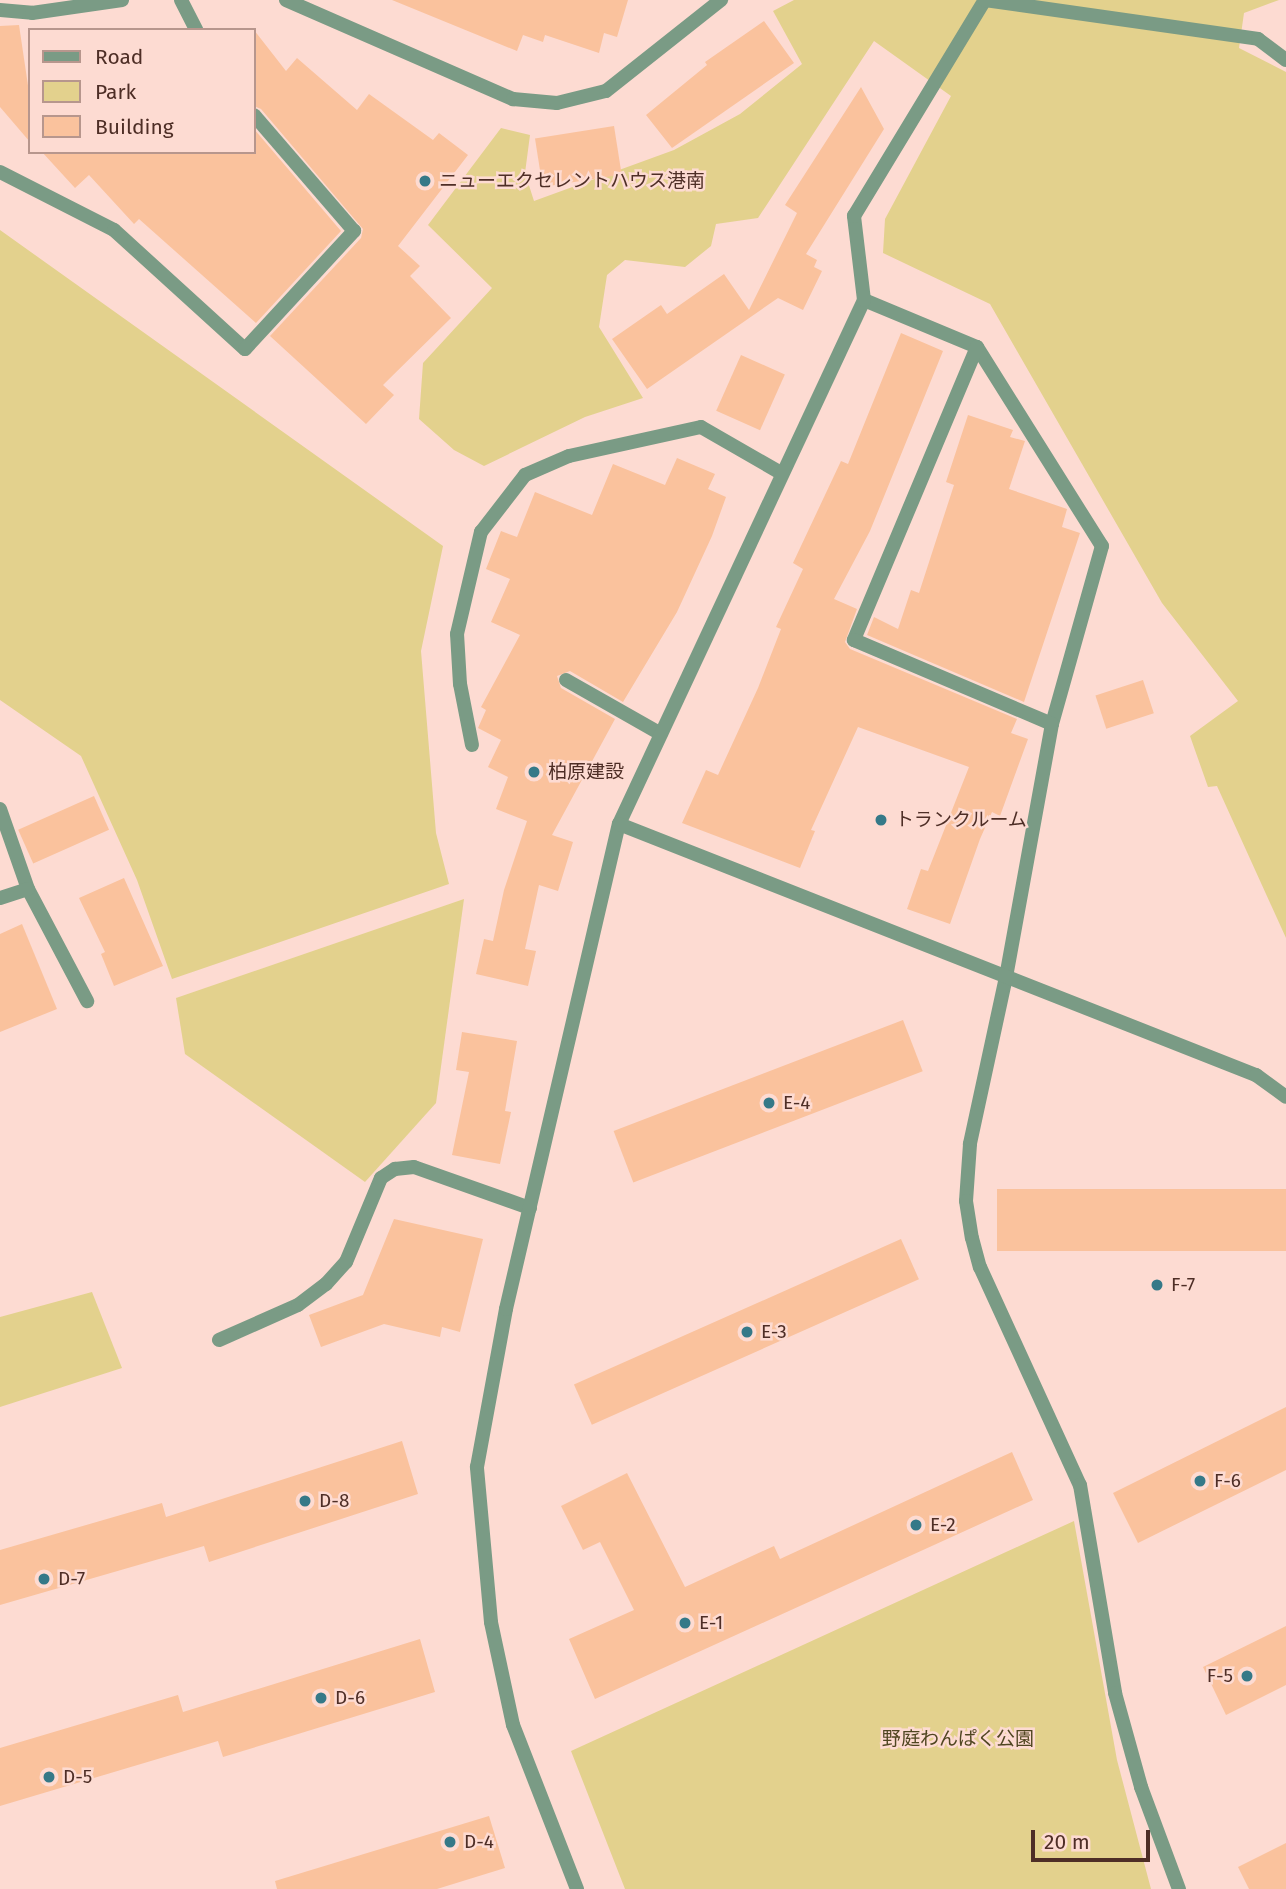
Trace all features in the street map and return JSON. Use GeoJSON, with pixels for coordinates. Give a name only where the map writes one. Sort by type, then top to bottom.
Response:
{"type":"FeatureCollection","features":[{"type":"Feature","properties":{"kind":"street"},"geometry":{"type":"LineString","coordinates":[[0,10],[32,13],[122,0]]}},
{"type":"Feature","properties":{"kind":"street"},"geometry":{"type":"LineString","coordinates":[[181,0],[195,28]]}},
{"type":"Feature","properties":{"kind":"street"},"geometry":{"type":"LineString","coordinates":[[286,0],[513,99],[557,103],[606,91],[721,0]]}},
{"type":"Feature","properties":{"kind":"street"},"geometry":{"type":"LineString","coordinates":[[577,1889],[513,1725],[491,1622],[477,1467],[530,1208],[619,824],[864,300],[855,216],[985,1],[1258,39],[1286,60]]}},
{"type":"Feature","properties":{"kind":"street"},"geometry":{"type":"LineString","coordinates":[[0,172],[114,230],[246,349],[354,231],[256,117]]}},
{"type":"Feature","properties":{"kind":"street"},"geometry":{"type":"LineString","coordinates":[[864,300],[977,347],[1102,546],[1052,724],[1006,977],[970,1144],[966,1201],[980,1267],[1080,1485],[1115,1693],[1141,1787],[1179,1889]]}},
{"type":"Feature","properties":{"kind":"street"},"geometry":{"type":"LineString","coordinates":[[977,347],[854,640],[1052,724]]}},
{"type":"Feature","properties":{"kind":"street"},"geometry":{"type":"LineString","coordinates":[[472,745],[460,684],[460,623],[481,532],[525,475],[569,456],[701,427],[781,473]]}},
{"type":"Feature","properties":{"kind":"street"},"geometry":{"type":"LineString","coordinates":[[566,680],[661,734]]}},
{"type":"Feature","properties":{"kind":"street"},"geometry":{"type":"LineString","coordinates":[[0,809],[28,889],[87,1001]]}},
{"type":"Feature","properties":{"kind":"street"},"geometry":{"type":"LineString","coordinates":[[619,824],[1256,1075],[1286,1097]]}},
{"type":"Feature","properties":{"kind":"street"},"geometry":{"type":"LineString","coordinates":[[0,898],[28,889]]}},
{"type":"Feature","properties":{"kind":"street"},"geometry":{"type":"LineString","coordinates":[[219,1340],[298,1305],[326,1284],[346,1262],[381,1178],[394,1168],[414,1167],[530,1208]]}},
{"type":"Feature","properties":{"kind":"green space"},"geometry":{"type":"Polygon","coordinates":[[[794,0],[1279,0],[1244,13],[1239,48],[1286,72],[1286,938],[1217,786],[1208,787],[1190,736],[1238,701],[1162,603],[990,304],[883,253],[885,219],[951,96],[874,41],[758,218],[716,224],[711,246],[685,267],[625,260],[607,275],[599,327],[643,398],[585,417],[484,466],[454,450],[419,419],[423,363],[492,288],[428,225],[501,128],[530,135],[525,173],[534,201],[674,150],[740,114],[802,64],[773,11],[794,0]]]}},
{"type":"Feature","properties":{"kind":"green space"},"geometry":{"type":"Polygon","coordinates":[[[0,230],[443,546],[421,651],[436,833],[449,884],[172,979],[137,880],[81,756],[0,700],[0,230]]]}},
{"type":"Feature","properties":{"kind":"green space"},"geometry":{"type":"Polygon","coordinates":[[[464,899],[436,1103],[365,1182],[185,1054],[176,998],[464,899]]]}},
{"type":"Feature","properties":{"kind":"green space"},"geometry":{"type":"Polygon","coordinates":[[[92,1292],[122,1368],[0,1407],[0,1317],[92,1292]]]}},
{"type":"Feature","properties":{"kind":"green space","name":"野庭わんぱく公園"},"geometry":{"type":"Polygon","coordinates":[[[1074,1521],[1117,1760],[1151,1889],[625,1889],[571,1751],[1074,1521]]]}},
{"type":"Feature","properties":{"kind":"building"},"geometry":{"type":"Polygon","coordinates":[[[392,0],[628,0],[617,37],[604,33],[599,53],[545,35],[543,42],[523,35],[517,51],[392,0]]]}},
{"type":"Feature","properties":{"kind":"building"},"geometry":{"type":"Polygon","coordinates":[[[764,21],[794,63],[672,148],[646,115],[707,65],[705,62],[764,21]]]}},
{"type":"Feature","properties":{"kind":"building"},"geometry":{"type":"Polygon","coordinates":[[[19,25],[28,86],[28,140],[0,107],[0,26],[19,25]]]}},
{"type":"Feature","properties":{"kind":"building"},"geometry":{"type":"Polygon","coordinates":[[[256,33],[286,71],[297,58],[357,110],[369,94],[433,140],[439,133],[468,155],[398,246],[420,266],[410,276],[451,318],[383,385],[394,395],[366,424],[270,336],[361,238],[363,229],[261,109],[256,107],[256,33]]]}},
{"type":"Feature","properties":{"kind":"building"},"geometry":{"type":"Polygon","coordinates":[[[861,87],[884,129],[806,254],[817,260],[814,267],[822,271],[803,310],[778,298],[647,389],[612,339],[661,305],[667,314],[724,274],[749,310],[797,213],[785,205],[861,87]]]}},
{"type":"Feature","properties":{"kind":"building"},"geometry":{"type":"Polygon","coordinates":[[[614,126],[622,174],[543,187],[535,139],[614,126]]]}},
{"type":"Feature","properties":{"kind":"building"},"geometry":{"type":"Polygon","coordinates":[[[256,131],[341,231],[256,323],[139,219],[134,224],[89,175],[75,188],[44,154],[256,154],[256,131]]]}},
{"type":"Feature","properties":{"kind":"building"},"geometry":{"type":"Polygon","coordinates":[[[901,333],[943,351],[870,531],[834,599],[857,609],[845,642],[850,649],[1017,719],[1011,733],[1028,739],[1000,816],[992,812],[980,839],[950,924],[907,909],[921,869],[928,871],[969,767],[858,727],[811,830],[815,831],[800,868],[682,823],[706,770],[718,775],[758,688],[781,629],[776,627],[803,569],[793,563],[841,461],[848,464],[901,333]]]}},
{"type":"Feature","properties":{"kind":"building"},"geometry":{"type":"Polygon","coordinates":[[[741,355],[785,375],[760,430],[716,411],[741,355]]]}},
{"type":"Feature","properties":{"kind":"building"},"geometry":{"type":"Polygon","coordinates":[[[968,415],[1013,430],[1010,437],[1025,441],[1009,489],[1067,509],[1062,527],[1080,533],[1024,702],[867,635],[874,617],[898,629],[911,590],[919,593],[954,485],[946,482],[968,415]]]}},
{"type":"Feature","properties":{"kind":"building"},"geometry":{"type":"Polygon","coordinates":[[[677,458],[715,474],[708,489],[726,497],[712,536],[677,612],[623,702],[570,671],[557,676],[561,688],[615,719],[552,835],[573,842],[558,891],[539,885],[525,949],[536,951],[528,986],[476,974],[484,939],[493,941],[504,890],[527,821],[496,809],[508,777],[488,767],[501,740],[478,728],[486,710],[481,707],[520,635],[491,622],[510,579],[486,569],[501,531],[517,537],[535,492],[592,515],[613,464],[665,485],[677,458]]]}},
{"type":"Feature","properties":{"kind":"building"},"geometry":{"type":"Polygon","coordinates":[[[1143,680],[1154,713],[1106,729],[1095,695],[1143,680]]]}},
{"type":"Feature","properties":{"kind":"building"},"geometry":{"type":"Polygon","coordinates":[[[94,796],[109,830],[33,864],[18,830],[94,796]]]}},
{"type":"Feature","properties":{"kind":"building"},"geometry":{"type":"Polygon","coordinates":[[[124,878],[163,966],[114,986],[101,954],[105,952],[79,898],[124,878]]]}},
{"type":"Feature","properties":{"kind":"building"},"geometry":{"type":"Polygon","coordinates":[[[22,924],[57,1009],[0,1032],[0,934],[22,924]]]}},
{"type":"Feature","properties":{"kind":"building","name":"E-4"},"geometry":{"type":"Polygon","coordinates":[[[903,1020],[923,1071],[633,1182],[614,1131],[903,1020]]]}},
{"type":"Feature","properties":{"kind":"building"},"geometry":{"type":"Polygon","coordinates":[[[462,1032],[517,1041],[505,1111],[511,1112],[500,1164],[452,1155],[469,1072],[456,1070],[462,1032]]]}},
{"type":"Feature","properties":{"kind":"building"},"geometry":{"type":"Polygon","coordinates":[[[997,1189],[1286,1189],[1286,1251],[997,1251],[997,1189]]]}},
{"type":"Feature","properties":{"kind":"building"},"geometry":{"type":"Polygon","coordinates":[[[394,1219],[483,1239],[460,1332],[442,1327],[440,1337],[384,1324],[321,1347],[309,1315],[363,1295],[394,1219]]]}},
{"type":"Feature","properties":{"kind":"building","name":"E-3"},"geometry":{"type":"Polygon","coordinates":[[[901,1239],[919,1279],[592,1425],[574,1385],[901,1239]]]}},
{"type":"Feature","properties":{"kind":"building","name":"F-6"},"geometry":{"type":"Polygon","coordinates":[[[1286,1407],[1286,1470],[1138,1543],[1113,1493],[1286,1407]]]}},
{"type":"Feature","properties":{"kind":"building"},"geometry":{"type":"Polygon","coordinates":[[[402,1441],[418,1494],[209,1562],[204,1546],[0,1605],[0,1550],[162,1503],[166,1517],[402,1441]]]}},
{"type":"Feature","properties":{"kind":"building"},"geometry":{"type":"Polygon","coordinates":[[[1012,1452],[1033,1500],[595,1699],[569,1639],[634,1610],[600,1542],[583,1550],[561,1506],[627,1473],[685,1587],[774,1546],[780,1559],[1012,1452]]]}},
{"type":"Feature","properties":{"kind":"building","name":"F-5"},"geometry":{"type":"Polygon","coordinates":[[[1286,1626],[1286,1685],[1226,1715],[1203,1667],[1286,1626]]]}},
{"type":"Feature","properties":{"kind":"building"},"geometry":{"type":"Polygon","coordinates":[[[420,1639],[435,1692],[223,1757],[218,1741],[0,1806],[0,1748],[178,1695],[183,1712],[420,1639]]]}},
{"type":"Feature","properties":{"kind":"building","name":"D-4"},"geometry":{"type":"Polygon","coordinates":[[[489,1816],[505,1868],[437,1889],[277,1889],[275,1881],[489,1816]]]}},
{"type":"Feature","properties":{"kind":"building"},"geometry":{"type":"Polygon","coordinates":[[[1286,1843],[1286,1889],[1249,1889],[1238,1867],[1286,1843]]]}},
{"type":"Feature","properties":{"kind":"place","name":"ニューエクセレントハウス港南"},"geometry":{"type":"Point","coordinates":[425,181]}},
{"type":"Feature","properties":{"kind":"place","name":"柏原建設"},"geometry":{"type":"Point","coordinates":[534,772]}},
{"type":"Feature","properties":{"kind":"place","name":"トランクルーム"},"geometry":{"type":"Point","coordinates":[881,820]}},
{"type":"Feature","properties":{"kind":"place","name":"E-4"},"geometry":{"type":"Point","coordinates":[769,1103]}},
{"type":"Feature","properties":{"kind":"place","name":"F-7"},"geometry":{"type":"Point","coordinates":[1157,1285]}},
{"type":"Feature","properties":{"kind":"place","name":"E-3"},"geometry":{"type":"Point","coordinates":[747,1332]}},
{"type":"Feature","properties":{"kind":"place","name":"F-6"},"geometry":{"type":"Point","coordinates":[1200,1481]}},
{"type":"Feature","properties":{"kind":"place","name":"D-8"},"geometry":{"type":"Point","coordinates":[305,1501]}},
{"type":"Feature","properties":{"kind":"place","name":"E-2"},"geometry":{"type":"Point","coordinates":[916,1525]}},
{"type":"Feature","properties":{"kind":"place","name":"D-7"},"geometry":{"type":"Point","coordinates":[44,1579]}},
{"type":"Feature","properties":{"kind":"place","name":"E-1"},"geometry":{"type":"Point","coordinates":[685,1623]}},
{"type":"Feature","properties":{"kind":"place","name":"F-5"},"geometry":{"type":"Point","coordinates":[1247,1676]}},
{"type":"Feature","properties":{"kind":"place","name":"D-6"},"geometry":{"type":"Point","coordinates":[321,1698]}},
{"type":"Feature","properties":{"kind":"place","name":"D-5"},"geometry":{"type":"Point","coordinates":[49,1777]}},
{"type":"Feature","properties":{"kind":"place","name":"D-4"},"geometry":{"type":"Point","coordinates":[450,1842]}}]}
